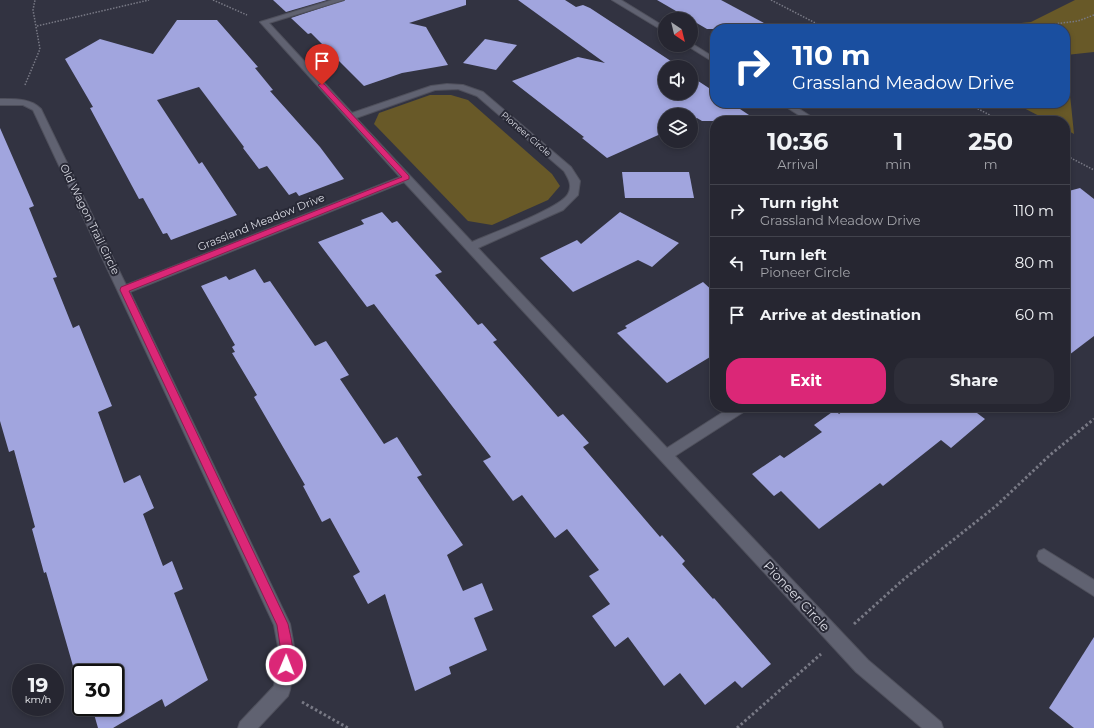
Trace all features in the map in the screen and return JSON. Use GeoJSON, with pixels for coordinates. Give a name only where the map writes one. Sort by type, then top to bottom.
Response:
{"type":"FeatureCollection","features":[{"type":"Feature","properties":{"kind":"street"},"geometry":{"type":"LineString","coordinates":[[264,22],[340,0]]}},
{"type":"Feature","properties":{"kind":"street"},"geometry":{"type":"LineString","coordinates":[[616,0],[658,26]]}},
{"type":"Feature","properties":{"kind":"street","name":"Pioneer Circle"},"geometry":{"type":"LineString","coordinates":[[264,22],[406,178],[862,666],[936,728]]}},
{"type":"Feature","properties":{"kind":"street"},"geometry":{"type":"LineString","coordinates":[[698,50],[710,57]]}},
{"type":"Feature","properties":{"kind":"street","name":"Pioneer Circle"},"geometry":{"type":"LineString","coordinates":[[350,117],[434,88],[449,86],[465,87],[480,94],[568,169],[575,181],[572,195],[559,208],[471,247]]}},
{"type":"Feature","properties":{"kind":"street","name":"Old Wagon Trail Circle"},"geometry":{"type":"LineString","coordinates":[[0,102],[30,103],[36,109],[124,290],[282,624],[287,652],[282,690]]}},
{"type":"Feature","properties":{"kind":"street"},"geometry":{"type":"LineString","coordinates":[[792,108],[806,116]]}},
{"type":"Feature","properties":{"kind":"street","name":"Grassland Meadow Drive"},"geometry":{"type":"LineString","coordinates":[[124,290],[406,178]]}},
{"type":"Feature","properties":{"kind":"street"},"geometry":{"type":"LineString","coordinates":[[666,455],[732,412]]}},
{"type":"Feature","properties":{"kind":"street"},"geometry":{"type":"LineString","coordinates":[[1044,556],[1094,589]]}},
{"type":"Feature","properties":{"kind":"street"},"geometry":{"type":"LineString","coordinates":[[246,728],[282,690]]}},
{"type":"Feature","properties":{"kind":"path"},"geometry":{"type":"LineString","coordinates":[[18,102],[40,50],[33,10],[35,0]]}},
{"type":"Feature","properties":{"kind":"path"},"geometry":{"type":"LineString","coordinates":[[37,26],[149,0]]}},
{"type":"Feature","properties":{"kind":"path"},"geometry":{"type":"LineString","coordinates":[[213,0],[264,22]]}},
{"type":"Feature","properties":{"kind":"path"},"geometry":{"type":"LineString","coordinates":[[771,0],[817,24]]}},
{"type":"Feature","properties":{"kind":"path"},"geometry":{"type":"LineString","coordinates":[[1054,24],[1078,21],[1094,15]]}},
{"type":"Feature","properties":{"kind":"path"},"geometry":{"type":"LineString","coordinates":[[976,108],[992,116]]}},
{"type":"Feature","properties":{"kind":"path"},"geometry":{"type":"LineString","coordinates":[[1070,158],[1094,170]]}},
{"type":"Feature","properties":{"kind":"path"},"geometry":{"type":"LineString","coordinates":[[737,728],[904,579],[996,506],[1050,455],[1094,419]]}},
{"type":"Feature","properties":{"kind":"path"},"geometry":{"type":"LineString","coordinates":[[282,690],[348,728]]}},
{"type":"Feature","properties":{"kind":"shaded area"},"geometry":{"type":"Polygon","coordinates":[[[1075,0],[1094,0],[1094,52],[1070,55],[1070,24],[1010,24],[1031,22],[1075,0]]]}},
{"type":"Feature","properties":{"kind":"shaded area"},"geometry":{"type":"Polygon","coordinates":[[[1070,94],[1074,134],[1070,132],[1070,116],[1039,116],[1024,108],[1070,108],[1070,94]]]}},
{"type":"Feature","properties":{"kind":"shaded area"},"geometry":{"type":"Polygon","coordinates":[[[430,95],[451,95],[468,100],[552,174],[560,186],[548,200],[492,225],[468,221],[374,124],[379,113],[430,95]]]}},
{"type":"Feature","properties":{"kind":"building"},"geometry":{"type":"Polygon","coordinates":[[[273,0],[327,0],[286,12],[273,0]]]}},
{"type":"Feature","properties":{"kind":"building"},"geometry":{"type":"Polygon","coordinates":[[[345,0],[466,0],[466,5],[409,23],[426,27],[448,65],[402,73],[364,86],[311,33],[308,34],[291,18],[345,0]]]}},
{"type":"Feature","properties":{"kind":"building"},"geometry":{"type":"Polygon","coordinates":[[[518,0],[565,0],[576,7],[583,5],[590,8],[669,60],[658,60],[658,100],[698,100],[698,81],[710,89],[710,108],[738,108],[750,116],[710,116],[710,121],[702,121],[698,119],[698,108],[658,108],[658,135],[607,158],[582,138],[584,137],[512,81],[578,57],[605,63],[518,0]]]}},
{"type":"Feature","properties":{"kind":"building"},"geometry":{"type":"Polygon","coordinates":[[[657,0],[721,0],[766,24],[710,24],[710,29],[698,24],[698,12],[678,12],[657,0]]]}},
{"type":"Feature","properties":{"kind":"building"},"geometry":{"type":"Polygon","coordinates":[[[177,20],[217,20],[258,67],[255,68],[273,90],[270,91],[320,147],[344,179],[299,196],[296,192],[289,195],[267,166],[259,169],[199,87],[157,100],[199,164],[202,162],[237,215],[171,240],[167,233],[163,234],[143,198],[139,199],[90,108],[93,107],[65,59],[100,39],[153,54],[177,20]]]}},
{"type":"Feature","properties":{"kind":"building"},"geometry":{"type":"Polygon","coordinates":[[[485,39],[517,45],[496,70],[463,63],[485,39]]]}},
{"type":"Feature","properties":{"kind":"building"},"geometry":{"type":"Polygon","coordinates":[[[0,128],[34,206],[29,208],[57,277],[53,278],[73,328],[79,325],[112,406],[98,412],[124,483],[140,475],[154,508],[143,514],[163,566],[172,561],[183,589],[174,593],[208,680],[165,707],[162,699],[113,728],[98,728],[95,716],[124,716],[124,664],[72,664],[46,572],[44,573],[32,529],[35,527],[14,450],[9,452],[0,421],[0,128]]]}},
{"type":"Feature","properties":{"kind":"building"},"geometry":{"type":"Polygon","coordinates":[[[622,172],[689,172],[694,198],[625,198],[622,172]]]}},
{"type":"Feature","properties":{"kind":"building"},"geometry":{"type":"Polygon","coordinates":[[[1080,188],[1094,199],[1094,336],[1070,354],[1070,191],[1080,188]]]}},
{"type":"Feature","properties":{"kind":"building"},"geometry":{"type":"Polygon","coordinates":[[[382,212],[392,223],[397,221],[442,272],[435,275],[478,325],[482,323],[497,340],[493,342],[558,417],[563,414],[589,443],[583,447],[660,537],[662,535],[685,561],[682,564],[713,599],[714,598],[771,664],[742,688],[735,681],[705,705],[680,673],[664,686],[628,637],[615,647],[592,616],[610,604],[589,576],[599,570],[567,529],[555,538],[522,495],[513,501],[483,461],[491,457],[374,304],[367,307],[318,242],[364,224],[361,220],[382,212]]]}},
{"type":"Feature","properties":{"kind":"building"},"geometry":{"type":"Polygon","coordinates":[[[620,212],[679,243],[652,267],[638,260],[573,292],[540,258],[577,240],[581,244],[620,212]]]}},
{"type":"Feature","properties":{"kind":"building"},"geometry":{"type":"Polygon","coordinates":[[[255,269],[264,283],[270,281],[315,346],[326,341],[349,375],[340,379],[384,444],[397,437],[422,475],[417,477],[463,545],[447,555],[463,591],[482,583],[493,610],[474,618],[487,650],[449,667],[451,674],[415,691],[385,594],[368,604],[353,576],[360,572],[330,518],[322,522],[303,486],[305,485],[254,397],[257,395],[232,353],[235,352],[232,347],[235,345],[201,286],[226,276],[229,280],[255,269]]]}},
{"type":"Feature","properties":{"kind":"building"},"geometry":{"type":"Polygon","coordinates":[[[703,282],[710,288],[710,357],[667,383],[617,333],[627,328],[625,326],[703,282]]]}},
{"type":"Feature","properties":{"kind":"building"},"geometry":{"type":"Polygon","coordinates":[[[832,412],[837,412],[839,414],[842,412],[976,412],[985,419],[951,448],[941,440],[883,486],[880,483],[819,529],[781,491],[774,496],[752,474],[780,455],[784,458],[822,432],[814,425],[832,412]]]}},
{"type":"Feature","properties":{"kind":"building"},"geometry":{"type":"Polygon","coordinates":[[[1094,637],[1094,728],[1074,728],[1049,708],[1094,637]]]}},
{"type":"Feature","properties":{"kind":"route"},"geometry":{"type":"LineString","coordinates":[[286,665],[287,652],[282,624],[124,290],[406,178],[322,85]]}}]}
